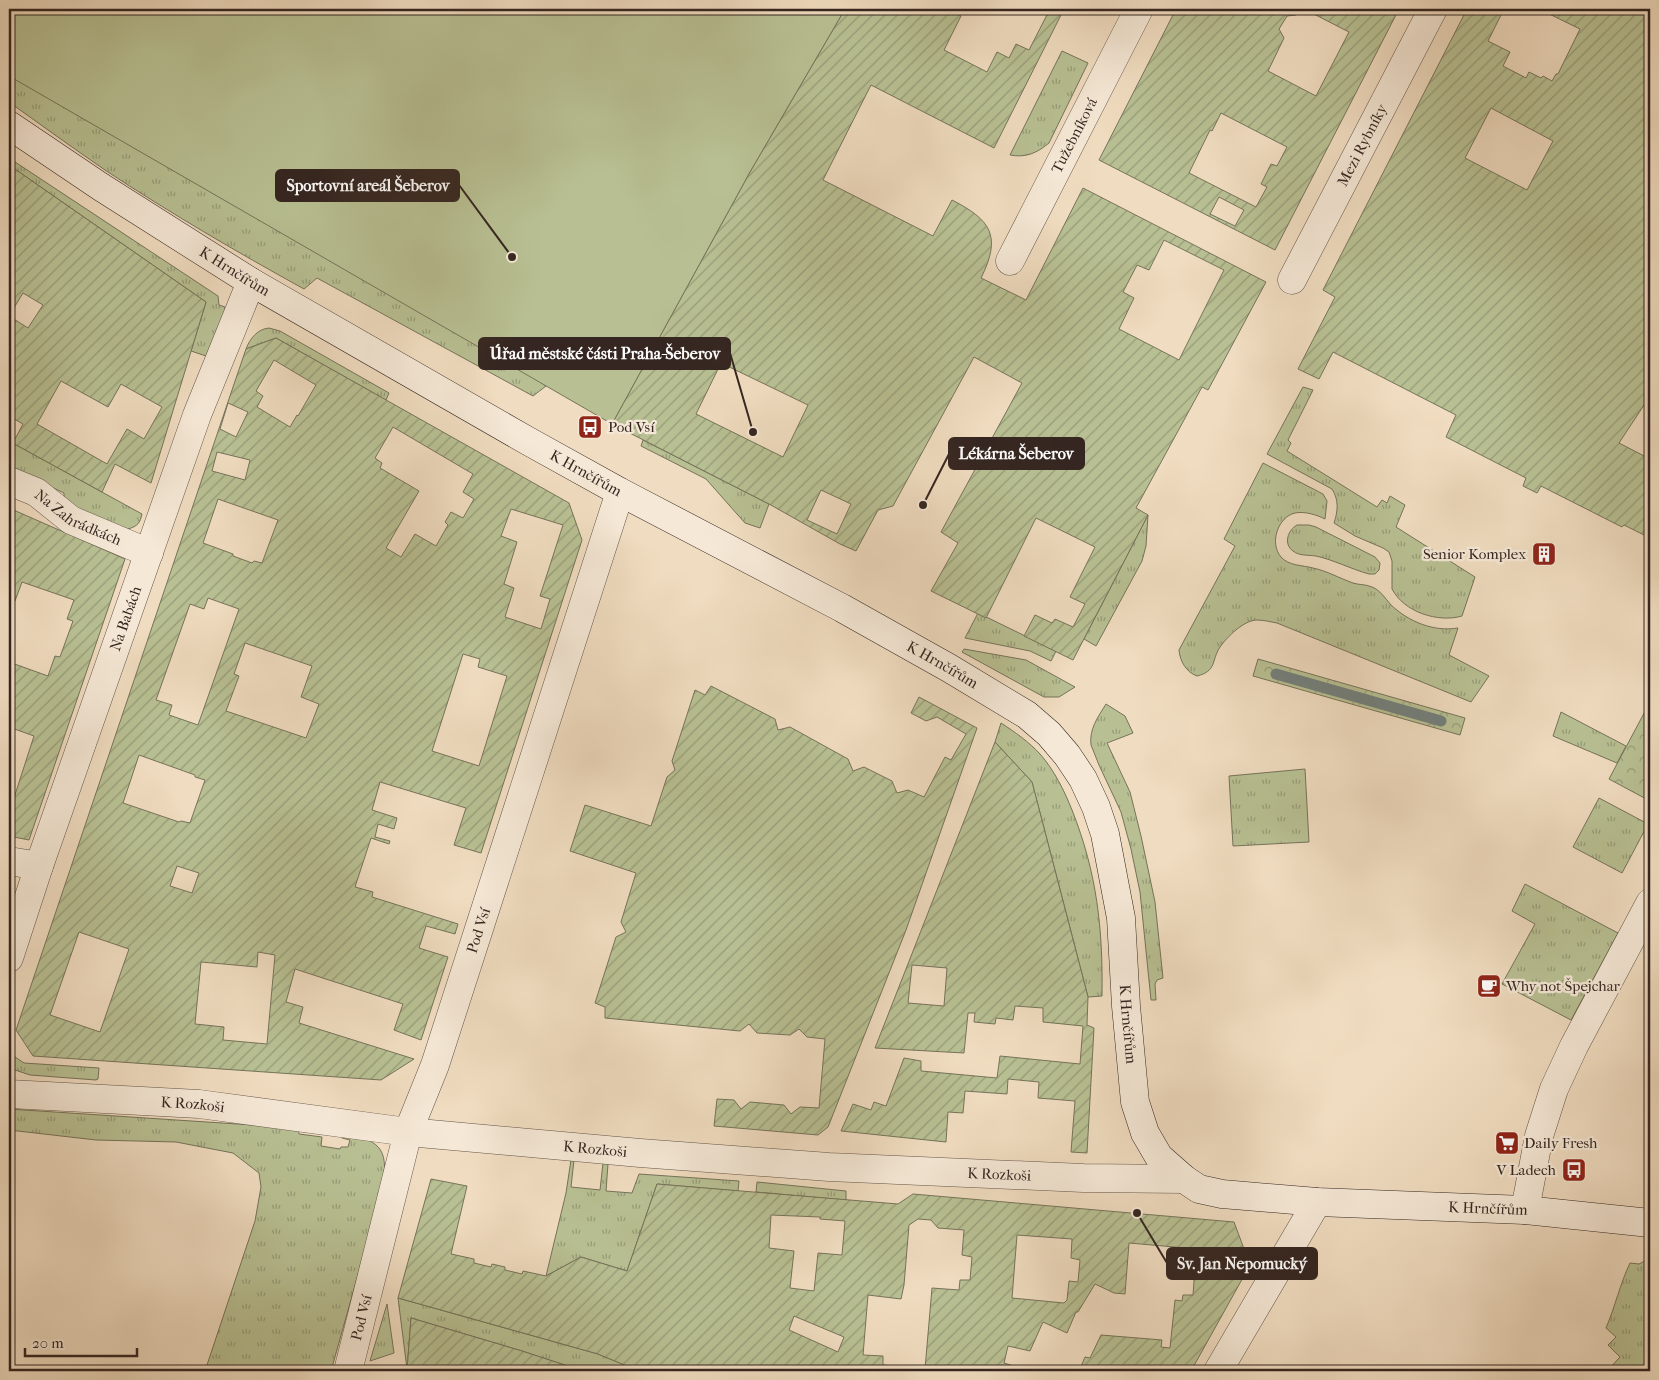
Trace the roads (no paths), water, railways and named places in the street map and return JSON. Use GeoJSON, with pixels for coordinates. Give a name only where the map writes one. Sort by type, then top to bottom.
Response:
{"type":"FeatureCollection","features":[{"type":"Feature","properties":{"kind":"street","name":"Tužebníková"},"geometry":{"type":"LineString","coordinates":[[1010,261],[1139,9]]}},
{"type":"Feature","properties":{"kind":"street","name":"Mezi Rybníky"},"geometry":{"type":"LineString","coordinates":[[1292,280],[1433,9]]}},
{"type":"Feature","properties":{"kind":"street","name":"K Hrnčířům"},"geometry":{"type":"LineString","coordinates":[[9,125],[101,187],[251,282],[620,492],[842,608],[1006,700],[1049,734],[1083,778],[1105,834],[1121,918],[1126,1006],[1135,1102],[1145,1133],[1159,1157],[1184,1179],[1200,1189],[1222,1194],[1317,1202],[1525,1210],[1650,1223]]}},
{"type":"Feature","properties":{"kind":"street","name":"Na Babách"},"geometry":{"type":"LineString","coordinates":[[9,958],[39,866],[197,415],[251,282]]}},
{"type":"Feature","properties":{"kind":"street","name":"Na Zahrádkách"},"geometry":{"type":"LineString","coordinates":[[9,481],[36,492],[71,520],[149,554]]}},
{"type":"Feature","properties":{"kind":"street","name":"Pod Vsí"},"geometry":{"type":"LineString","coordinates":[[348,1371],[408,1132],[435,1065],[620,492]]}},
{"type":"Feature","properties":{"kind":"street"},"geometry":{"type":"LineString","coordinates":[[9,861],[39,866]]}},
{"type":"Feature","properties":{"kind":"street"},"geometry":{"type":"LineString","coordinates":[[1525,1210],[1539,1136],[1554,1089],[1574,1046],[1650,903]]}},
{"type":"Feature","properties":{"kind":"street","name":"K Rozkoši"},"geometry":{"type":"LineString","coordinates":[[9,1094],[198,1104],[408,1132],[640,1153],[829,1167],[1083,1178],[1184,1179]]}},
{"type":"Feature","properties":{"kind":"street"},"geometry":{"type":"LineString","coordinates":[[1218,1371],[1317,1202]]}},
{"type":"Feature","properties":{"kind":"waterway"},"geometry":{"type":"LineString","coordinates":[[1276,674],[1441,721]]}},
{"type":"Feature","properties":{"kind":"place","name":"Sportovní areál Šeberov"},"geometry":{"type":"Point","coordinates":[512,257]}},
{"type":"Feature","properties":{"kind":"place","name":"Pod Vsí"},"geometry":{"type":"Point","coordinates":[590,427]}},
{"type":"Feature","properties":{"kind":"place","name":"Úřad městské části Praha-Šeberov"},"geometry":{"type":"Point","coordinates":[753,432]}},
{"type":"Feature","properties":{"kind":"place","name":"Lékárna Šeberov"},"geometry":{"type":"Point","coordinates":[923,505]}},
{"type":"Feature","properties":{"kind":"place","name":"Senior Komplex"},"geometry":{"type":"Point","coordinates":[1544,554]}},
{"type":"Feature","properties":{"kind":"place","name":"Why not Špejchar"},"geometry":{"type":"Point","coordinates":[1489,986]}},
{"type":"Feature","properties":{"kind":"place","name":"Daily Fresh"},"geometry":{"type":"Point","coordinates":[1507,1143]}},
{"type":"Feature","properties":{"kind":"place","name":"V Ladech"},"geometry":{"type":"Point","coordinates":[1574,1170]}},
{"type":"Feature","properties":{"kind":"place","name":"Sv. Jan Nepomucký"},"geometry":{"type":"Point","coordinates":[1137,1213]}}]}
